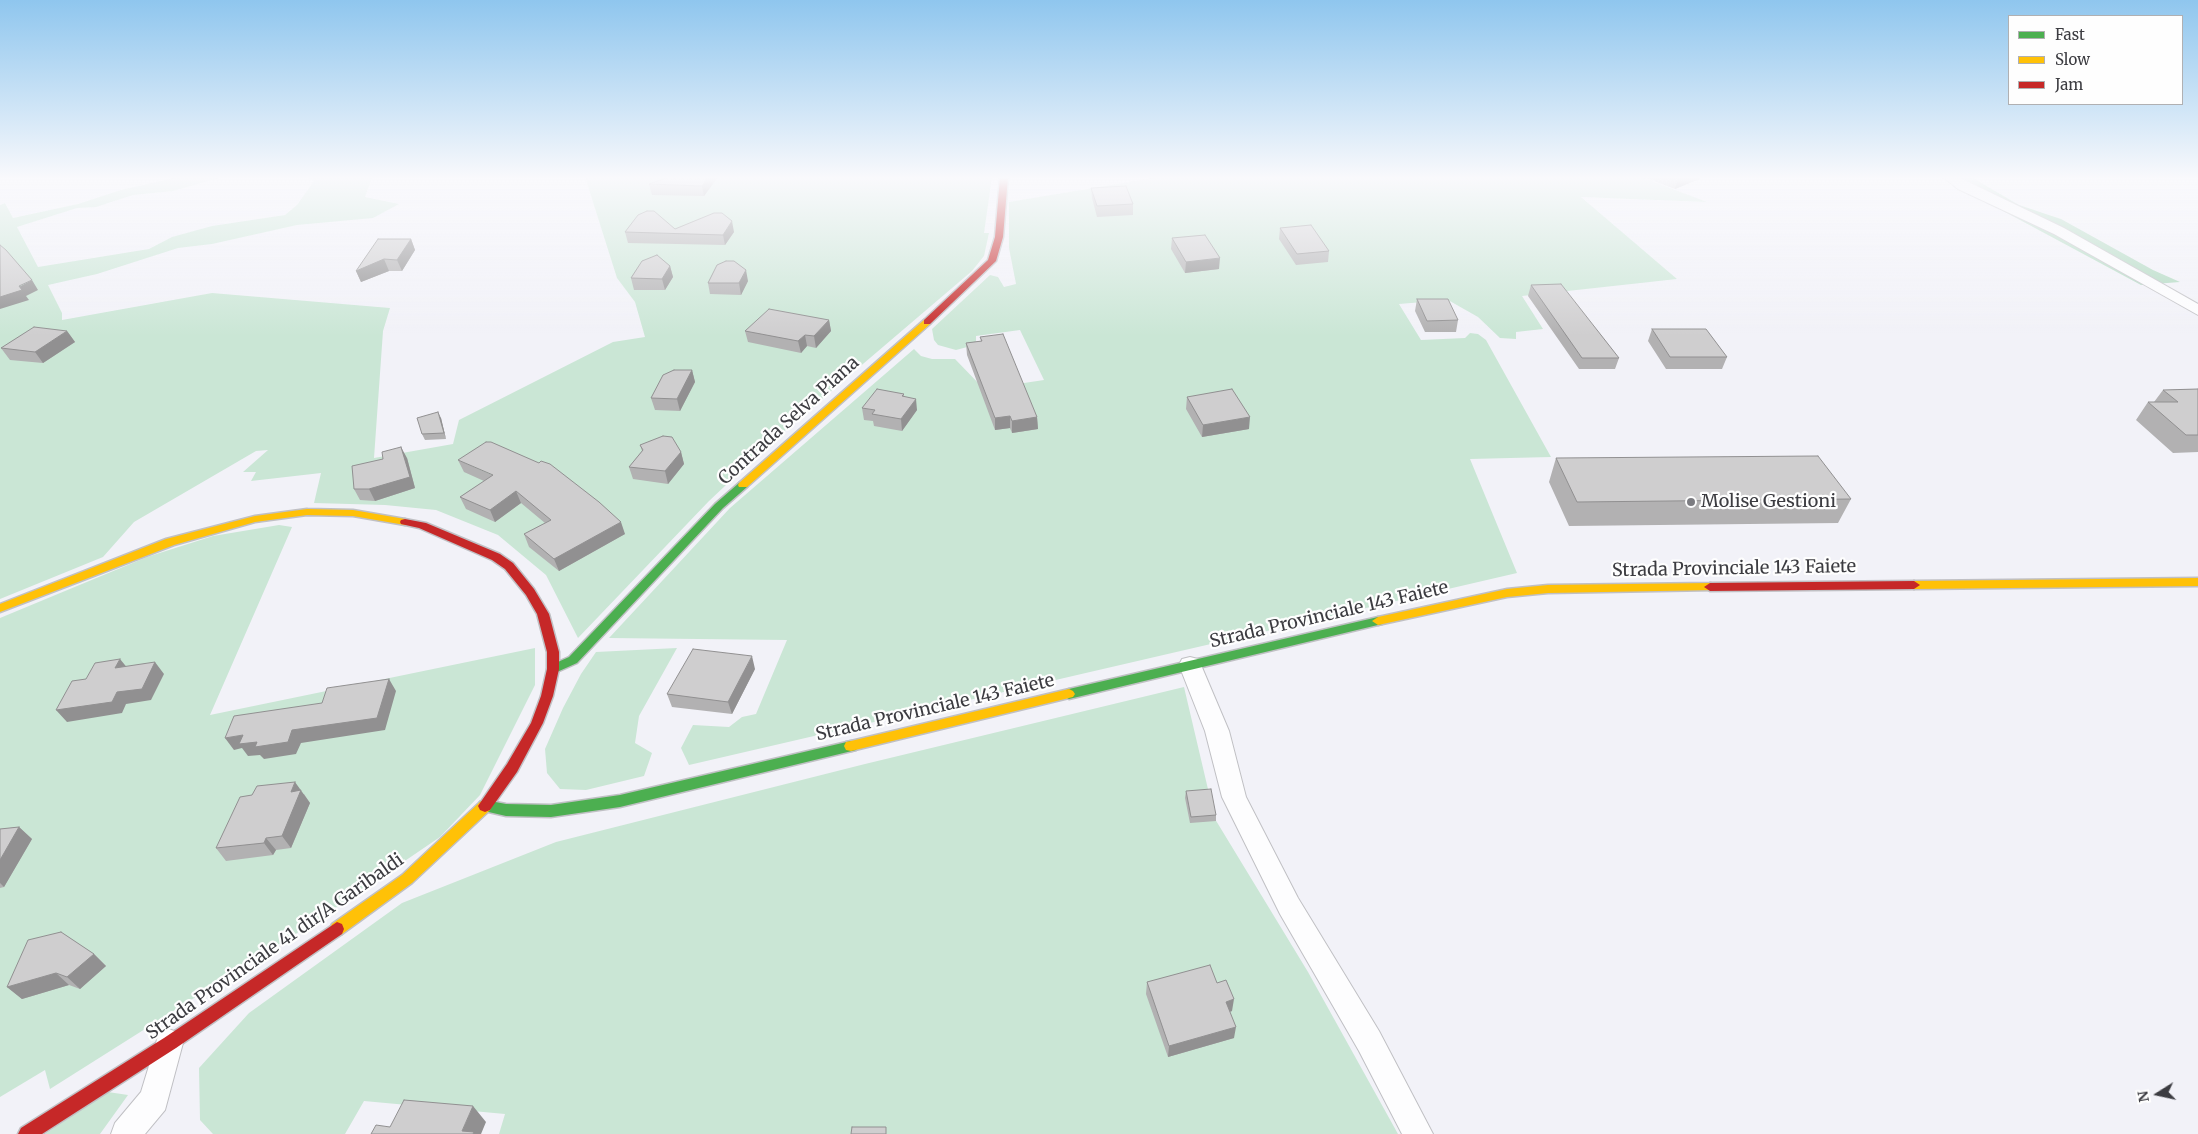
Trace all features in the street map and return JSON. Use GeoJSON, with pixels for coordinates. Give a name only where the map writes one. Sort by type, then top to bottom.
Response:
{"type":"FeatureCollection","features":[{"type":"Feature","properties":{"kind":"main road","name":"Contrada Selva Piana"},"geometry":{"type":"LineString","coordinates":[[553,669],[564,666],[573,660],[719,506],[915,334],[992,261],[1000,230]]}},
{"type":"Feature","properties":{"kind":"main road","name":"Strada Provinciale 41 dir/A Garibaldi"},"geometry":{"type":"LineString","coordinates":[[0,608],[170,542],[255,519],[307,512],[353,513],[422,525],[485,550],[503,562],[530,592],[543,614],[554,652],[553,669],[547,696],[537,723],[512,768],[485,806],[462,830],[407,880],[170,1043],[27,1134]]}},
{"type":"Feature","properties":{"kind":"main road","name":"Strada Provinciale 143 Faiete"},"geometry":{"type":"LineString","coordinates":[[485,806],[506,810],[551,811],[620,801],[1471,600],[1548,589],[2198,582]]}},
{"type":"Feature","properties":{"kind":"street"},"geometry":{"type":"LineString","coordinates":[[2055,230],[2198,310]]}},
{"type":"Feature","properties":{"kind":"street"},"geometry":{"type":"LineString","coordinates":[[2161,288],[2198,294]]}},
{"type":"Feature","properties":{"kind":"street"},"geometry":{"type":"LineString","coordinates":[[1190,665],[1217,731],[1234,797],[1289,906],[1368,1041],[1418,1134]]}},
{"type":"Feature","properties":{"kind":"street"},"geometry":{"type":"LineString","coordinates":[[126,1134],[154,1100],[170,1043]]}},
{"type":"Feature","properties":{"kind":"green space"},"geometry":{"type":"Polygon","coordinates":[[[0,230],[19,230],[38,267],[149,249],[172,237],[198,230],[275,230],[212,244],[178,248],[97,274],[48,285],[62,313],[62,320],[212,293],[390,308],[383,331],[374,458],[453,444],[459,420],[613,342],[645,337],[635,302],[617,278],[602,230],[984,230],[984,233],[989,233],[984,256],[972,271],[775,439],[709,501],[578,638],[546,575],[498,535],[436,510],[385,505],[314,503],[321,473],[251,481],[256,472],[243,472],[268,450],[256,451],[134,522],[103,557],[0,599],[0,230]]]}},
{"type":"Feature","properties":{"kind":"green space"},"geometry":{"type":"Polygon","coordinates":[[[1009,230],[1620,230],[1677,279],[1522,296],[1543,329],[1516,332],[1516,339],[1500,338],[1478,317],[1448,300],[1399,304],[1421,340],[1465,338],[1470,333],[1478,334],[1486,340],[1551,457],[1470,459],[1517,573],[689,765],[681,748],[693,725],[729,727],[742,717],[756,714],[787,640],[609,638],[730,508],[914,349],[921,356],[932,359],[955,359],[984,389],[1044,380],[1020,330],[976,336],[976,341],[971,346],[956,350],[938,345],[934,340],[932,329],[990,275],[998,277],[1004,287],[1016,284],[1009,248],[1009,230]]]}},
{"type":"Feature","properties":{"kind":"green space"},"geometry":{"type":"Polygon","coordinates":[[[2038,230],[2081,230],[2153,270],[2180,282],[2141,285],[2038,230]]]}},
{"type":"Feature","properties":{"kind":"green space"},"geometry":{"type":"Polygon","coordinates":[[[279,525],[292,527],[210,715],[535,648],[535,685],[480,795],[440,837],[324,916],[50,1089],[45,1070],[0,1097],[0,618],[147,557],[213,536],[279,525]]]}},
{"type":"Feature","properties":{"kind":"green space"},"geometry":{"type":"Polygon","coordinates":[[[677,648],[639,716],[635,743],[652,753],[644,776],[586,790],[560,789],[547,773],[545,749],[563,708],[581,674],[596,652],[677,648]]]}},
{"type":"Feature","properties":{"kind":"green space"},"geometry":{"type":"Polygon","coordinates":[[[1184,687],[1215,819],[1308,972],[1398,1134],[499,1134],[505,1114],[364,1101],[345,1134],[213,1134],[200,1120],[199,1068],[249,1013],[402,903],[556,842],[865,764],[1184,687]]]}},
{"type":"Feature","properties":{"kind":"green space"},"geometry":{"type":"Polygon","coordinates":[[[108,1092],[128,1095],[100,1134],[45,1134],[108,1092]]]}},
{"type":"Feature","properties":{"kind":"building"},"geometry":{"type":"Polygon","coordinates":[[[627,230],[726,230],[723,235],[625,232],[627,230]]]}},
{"type":"Feature","properties":{"kind":"building"},"geometry":{"type":"Polygon","coordinates":[[[1281,230],[1314,230],[1329,251],[1297,254],[1281,230]]]}},
{"type":"Feature","properties":{"kind":"building"},"geometry":{"type":"Polygon","coordinates":[[[1205,235],[1220,258],[1186,262],[1172,238],[1205,235]]]}},
{"type":"Feature","properties":{"kind":"building"},"geometry":{"type":"Polygon","coordinates":[[[378,239],[411,239],[397,260],[384,259],[356,271],[378,239]]]}},
{"type":"Feature","properties":{"kind":"building"},"geometry":{"type":"Polygon","coordinates":[[[0,245],[32,280],[19,286],[22,290],[0,297],[0,245]]]}},
{"type":"Feature","properties":{"kind":"building"},"geometry":{"type":"Polygon","coordinates":[[[657,255],[670,266],[662,279],[631,278],[642,261],[657,255]]]}},
{"type":"Feature","properties":{"kind":"building"},"geometry":{"type":"Polygon","coordinates":[[[726,261],[734,261],[746,270],[739,283],[708,283],[717,265],[726,261]]]}},
{"type":"Feature","properties":{"kind":"building"},"geometry":{"type":"Polygon","coordinates":[[[1561,284],[1619,358],[1582,358],[1531,285],[1561,284]]]}},
{"type":"Feature","properties":{"kind":"building"},"geometry":{"type":"Polygon","coordinates":[[[1417,299],[1448,299],[1458,320],[1427,321],[1417,299]]]}},
{"type":"Feature","properties":{"kind":"building"},"geometry":{"type":"Polygon","coordinates":[[[769,309],[829,320],[814,336],[805,335],[798,341],[745,331],[769,309]]]}},
{"type":"Feature","properties":{"kind":"building"},"geometry":{"type":"Polygon","coordinates":[[[34,327],[67,331],[35,352],[1,348],[34,327]]]}},
{"type":"Feature","properties":{"kind":"building"},"geometry":{"type":"Polygon","coordinates":[[[1652,329],[1706,329],[1727,357],[1670,357],[1652,329]]]}},
{"type":"Feature","properties":{"kind":"building"},"geometry":{"type":"Polygon","coordinates":[[[1003,334],[1037,417],[1012,421],[1010,416],[995,418],[966,343],[982,341],[980,337],[1003,334]]]}},
{"type":"Feature","properties":{"kind":"building"},"geometry":{"type":"Polygon","coordinates":[[[674,370],[692,370],[677,399],[651,398],[663,375],[674,370]]]}},
{"type":"Feature","properties":{"kind":"building"},"geometry":{"type":"Polygon","coordinates":[[[877,389],[904,394],[902,396],[916,399],[901,419],[872,414],[875,410],[862,408],[877,389]]]}},
{"type":"Feature","properties":{"kind":"building"},"geometry":{"type":"Polygon","coordinates":[[[1232,389],[1250,417],[1203,425],[1187,397],[1232,389]]]}},
{"type":"Feature","properties":{"kind":"building"},"geometry":{"type":"Polygon","coordinates":[[[2198,389],[2198,435],[2186,435],[2148,402],[2178,402],[2163,390],[2198,389]]]}},
{"type":"Feature","properties":{"kind":"building"},"geometry":{"type":"Polygon","coordinates":[[[438,412],[444,433],[422,434],[417,418],[438,412]]]}},
{"type":"Feature","properties":{"kind":"building"},"geometry":{"type":"Polygon","coordinates":[[[663,436],[672,437],[681,452],[665,471],[629,467],[643,450],[640,445],[663,436]]]}},
{"type":"Feature","properties":{"kind":"building"},"geometry":{"type":"Polygon","coordinates":[[[486,442],[491,442],[539,463],[541,461],[550,464],[599,502],[621,522],[554,559],[524,534],[551,520],[516,491],[490,510],[460,497],[493,475],[458,460],[486,442]]]}},
{"type":"Feature","properties":{"kind":"building"},"geometry":{"type":"Polygon","coordinates":[[[401,447],[410,477],[369,489],[354,489],[352,466],[383,459],[382,452],[401,447]]]}},
{"type":"Feature","properties":{"kind":"building"},"geometry":{"type":"Polygon","coordinates":[[[1818,456],[1851,499],[1577,502],[1556,458],[1818,456]]]}},
{"type":"Feature","properties":{"kind":"building"},"geometry":{"type":"Polygon","coordinates":[[[693,649],[752,656],[728,702],[667,694],[693,649]]]}},
{"type":"Feature","properties":{"kind":"building"},"geometry":{"type":"Polygon","coordinates":[[[120,659],[115,668],[155,662],[142,689],[117,692],[112,702],[56,710],[72,681],[86,679],[95,663],[120,659]]]}},
{"type":"Feature","properties":{"kind":"building"},"geometry":{"type":"Polygon","coordinates":[[[389,679],[377,718],[292,730],[288,742],[255,747],[257,742],[239,744],[243,735],[225,738],[234,716],[322,703],[327,688],[389,679]]]}},
{"type":"Feature","properties":{"kind":"building"},"geometry":{"type":"Polygon","coordinates":[[[295,782],[291,792],[301,790],[282,836],[266,838],[264,843],[216,848],[240,797],[252,795],[257,786],[295,782]]]}},
{"type":"Feature","properties":{"kind":"building"},"geometry":{"type":"Polygon","coordinates":[[[1211,789],[1216,815],[1191,817],[1186,791],[1211,789]]]}},
{"type":"Feature","properties":{"kind":"building"},"geometry":{"type":"Polygon","coordinates":[[[19,827],[0,860],[0,829],[19,827]]]}},
{"type":"Feature","properties":{"kind":"building"},"geometry":{"type":"Polygon","coordinates":[[[61,932],[94,954],[67,977],[56,973],[7,987],[28,940],[61,932]]]}},
{"type":"Feature","properties":{"kind":"building"},"geometry":{"type":"Polygon","coordinates":[[[1210,965],[1217,983],[1226,980],[1234,999],[1226,1002],[1236,1027],[1169,1046],[1147,982],[1210,965]]]}},
{"type":"Feature","properties":{"kind":"building"},"geometry":{"type":"Polygon","coordinates":[[[404,1100],[473,1106],[462,1131],[474,1132],[473,1134],[371,1134],[376,1125],[390,1127],[404,1100]]]}},
{"type":"Feature","properties":{"kind":"building"},"geometry":{"type":"Polygon","coordinates":[[[852,1127],[886,1127],[886,1134],[851,1134],[852,1127]]]}},
{"type":"Feature","properties":{"kind":"traffic: fast"},"geometry":{"type":"LineString","coordinates":[[553,669],[573,660],[719,506],[743,485]]}},
{"type":"Feature","properties":{"kind":"traffic: fast"},"geometry":{"type":"LineString","coordinates":[[1069,694],[1378,621]]}},
{"type":"Feature","properties":{"kind":"traffic: fast"},"geometry":{"type":"LineString","coordinates":[[485,806],[506,810],[551,811],[620,801],[851,746]]}},
{"type":"Feature","properties":{"kind":"traffic: slow"},"geometry":{"type":"LineString","coordinates":[[743,485],[927,322]]}},
{"type":"Feature","properties":{"kind":"traffic: slow"},"geometry":{"type":"LineString","coordinates":[[0,608],[170,542],[255,519],[307,512],[353,513],[405,522]]}},
{"type":"Feature","properties":{"kind":"traffic: slow"},"geometry":{"type":"LineString","coordinates":[[1914,585],[2198,582]]}},
{"type":"Feature","properties":{"kind":"traffic: slow"},"geometry":{"type":"LineString","coordinates":[[1378,621],[1507,593],[1548,589],[1710,587]]}},
{"type":"Feature","properties":{"kind":"traffic: slow"},"geometry":{"type":"LineString","coordinates":[[851,746],[1069,694]]}},
{"type":"Feature","properties":{"kind":"traffic: slow"},"geometry":{"type":"LineString","coordinates":[[337,929],[407,879],[485,806]]}},
{"type":"Feature","properties":{"kind":"traffic: jam"},"geometry":{"type":"LineString","coordinates":[[927,322],[992,261],[1000,230]]}},
{"type":"Feature","properties":{"kind":"traffic: jam"},"geometry":{"type":"LineString","coordinates":[[405,522],[422,525],[496,557],[509,566],[530,592],[543,614],[553,652],[553,669],[547,696],[537,723],[512,768],[485,806]]}},
{"type":"Feature","properties":{"kind":"traffic: jam"},"geometry":{"type":"LineString","coordinates":[[1710,587],[1914,585]]}},
{"type":"Feature","properties":{"kind":"traffic: jam"},"geometry":{"type":"LineString","coordinates":[[27,1134],[170,1043],[337,929]]}},
{"type":"Feature","properties":{"kind":"place","name":"Molise Gestioni"},"geometry":{"type":"Point","coordinates":[1691,502]}}]}
